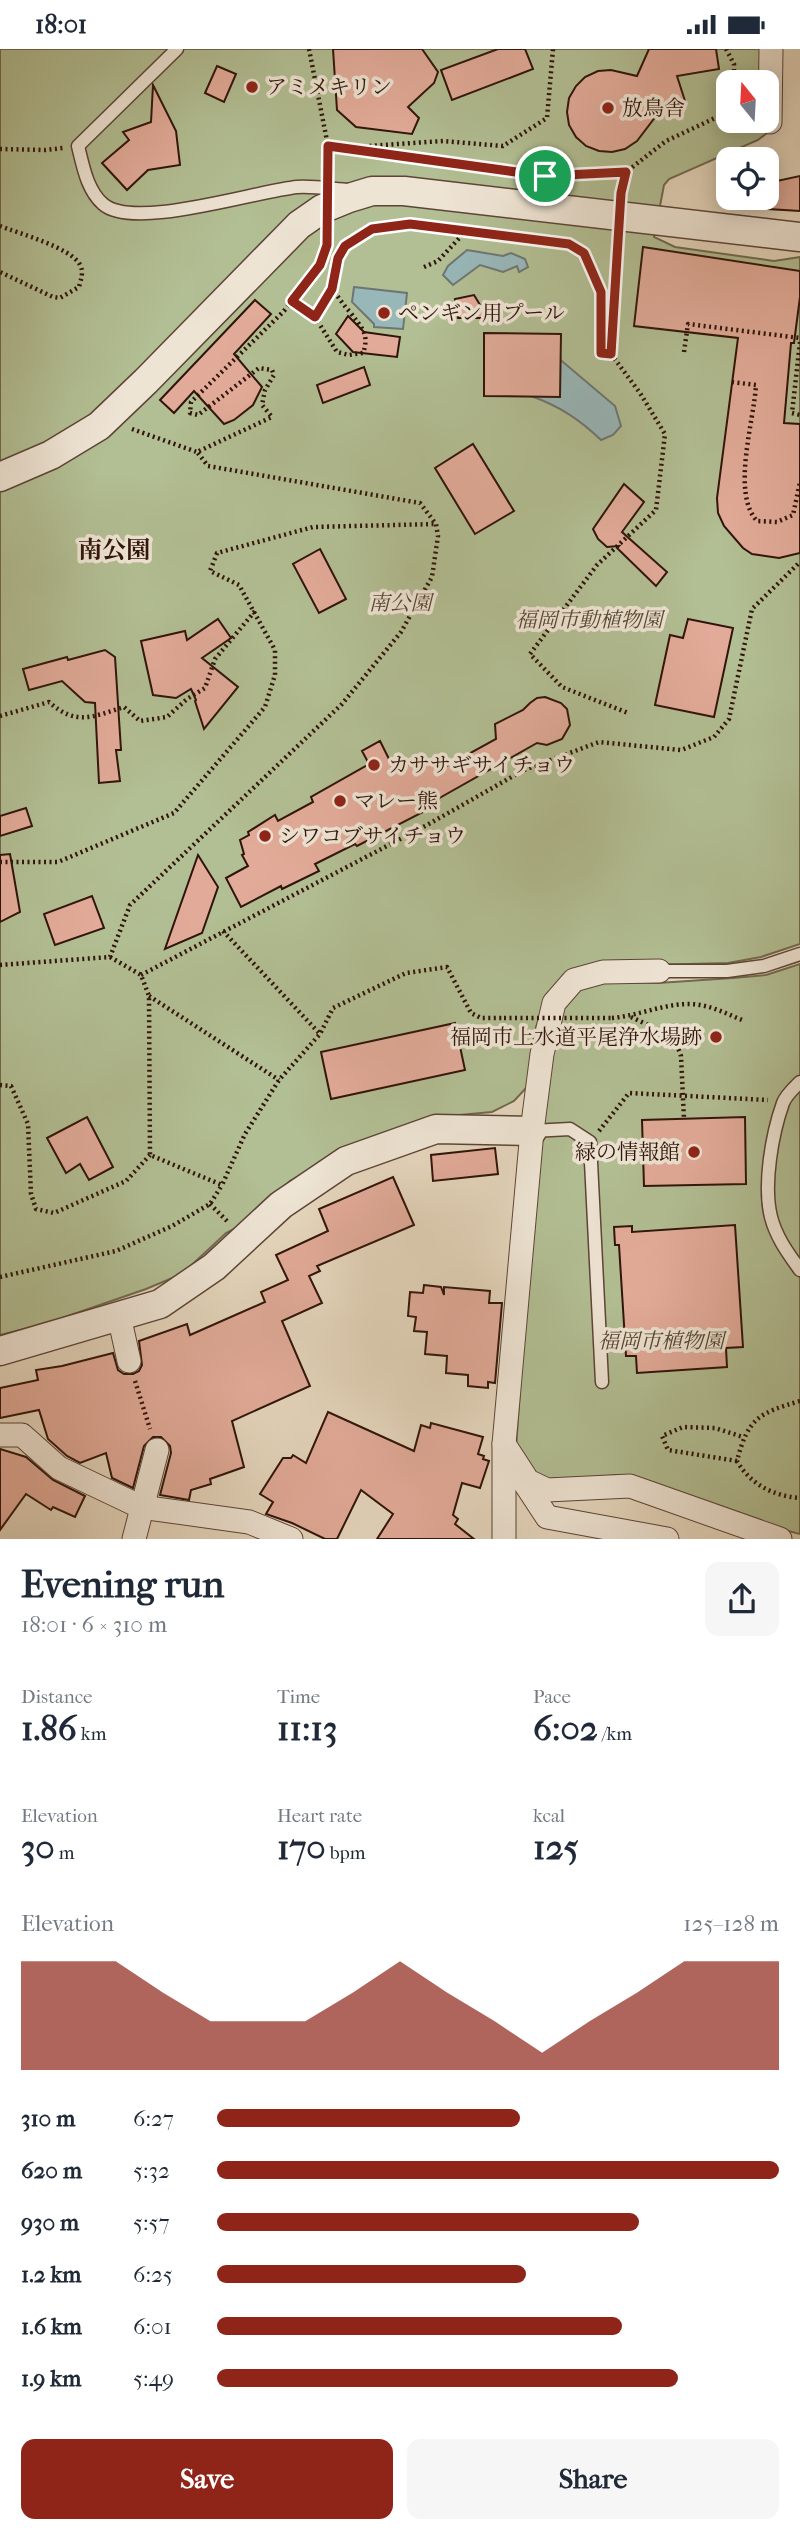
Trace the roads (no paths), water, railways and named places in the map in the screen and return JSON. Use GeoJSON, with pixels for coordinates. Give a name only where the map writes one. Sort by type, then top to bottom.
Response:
{"type":"FeatureCollection","features":[{"type":"Feature","properties":{"kind":"street"},"geometry":{"type":"LineString","coordinates":[[771,49],[771,70]]}},
{"type":"Feature","properties":{"kind":"street"},"geometry":{"type":"LineString","coordinates":[[0,477],[51,455],[99,426],[299,225],[322,209],[372,191],[404,191],[557,207],[800,237]]}},
{"type":"Feature","properties":{"kind":"street"},"geometry":{"type":"LineString","coordinates":[[504,1539],[504,1448],[532,1131],[542,1054],[554,1003],[574,980],[603,972],[659,971]]}},
{"type":"Feature","properties":{"kind":"street"},"geometry":{"type":"LineString","coordinates":[[0,1350],[160,1304],[214,1267],[281,1205],[346,1161],[436,1129],[532,1131]]}},
{"type":"Feature","properties":{"kind":"street"},"geometry":{"type":"LineString","coordinates":[[119,1316],[129,1361]]}},
{"type":"Feature","properties":{"kind":"street"},"geometry":{"type":"LineString","coordinates":[[0,1435],[22,1435],[59,1468],[141,1507],[249,1522],[291,1539]]}},
{"type":"Feature","properties":{"kind":"street"},"geometry":{"type":"LineString","coordinates":[[504,1448],[547,1517],[667,1539]]}},
{"type":"Feature","properties":{"kind":"street"},"geometry":{"type":"LineString","coordinates":[[504,1448],[528,1481],[547,1490],[630,1486],[780,1539]]}},
{"type":"Feature","properties":{"kind":"street"},"geometry":{"type":"LineString","coordinates":[[134,1539],[157,1450]]}},
{"type":"Feature","properties":{"kind":"lane"},"geometry":{"type":"LineString","coordinates":[[177,49],[78,146],[89,185],[104,205],[135,215],[183,209],[298,187],[372,191]]}},
{"type":"Feature","properties":{"kind":"lane"},"geometry":{"type":"LineString","coordinates":[[659,971],[727,971],[764,966],[800,954]]}},
{"type":"Feature","properties":{"kind":"lane"},"geometry":{"type":"LineString","coordinates":[[800,1082],[784,1100],[772,1149],[767,1198],[771,1220],[780,1240],[800,1269]]}},
{"type":"Feature","properties":{"kind":"lane"},"geometry":{"type":"LineString","coordinates":[[532,1131],[570,1129],[590,1142],[602,1382]]}},
{"type":"Feature","properties":{"kind":"water"},"geometry":{"type":"Polygon","coordinates":[[[467,250],[503,256],[511,253],[525,259],[528,267],[519,272],[517,266],[503,272],[480,265],[453,285],[443,275],[448,266],[467,250]]]}},
{"type":"Feature","properties":{"kind":"water","name":"ペンギン用プール"},"geometry":{"type":"Polygon","coordinates":[[[354,287],[407,293],[403,329],[374,327],[352,302],[354,287]]]}},
{"type":"Feature","properties":{"kind":"water"},"geometry":{"type":"Polygon","coordinates":[[[550,351],[615,406],[621,426],[613,435],[601,440],[568,414],[531,396],[550,351]]]}},
{"type":"Feature","properties":{"kind":"place","name":"アミメキリン"},"geometry":{"type":"Point","coordinates":[252,87]}},
{"type":"Feature","properties":{"kind":"place","name":"放鳥舎"},"geometry":{"type":"Point","coordinates":[608,108]}},
{"type":"Feature","properties":{"kind":"place","name":"ペンギン用プール"},"geometry":{"type":"Point","coordinates":[384,313]}},
{"type":"Feature","properties":{"kind":"place","name":"カササギサイチョウ"},"geometry":{"type":"Point","coordinates":[374,765]}},
{"type":"Feature","properties":{"kind":"place","name":"マレー熊"},"geometry":{"type":"Point","coordinates":[340,801]}},
{"type":"Feature","properties":{"kind":"place","name":"シワコブサイチョウ"},"geometry":{"type":"Point","coordinates":[265,836]}},
{"type":"Feature","properties":{"kind":"place","name":"福岡市上水道平尾浄水場跡"},"geometry":{"type":"Point","coordinates":[716,1037]}},
{"type":"Feature","properties":{"kind":"place","name":"緑の情報館"},"geometry":{"type":"Point","coordinates":[694,1152]}},
{"type":"Feature","properties":{"kind":"district","name":"南公園"},"geometry":{"type":"Point","coordinates":[114,550]}},
{"type":"Feature","properties":{"kind":"park label","name":"福岡市動植物園"},"geometry":{"type":"Point","coordinates":[589,620]}},
{"type":"Feature","properties":{"kind":"park label","name":"福岡市植物園"},"geometry":{"type":"Point","coordinates":[661,1341]}}]}
